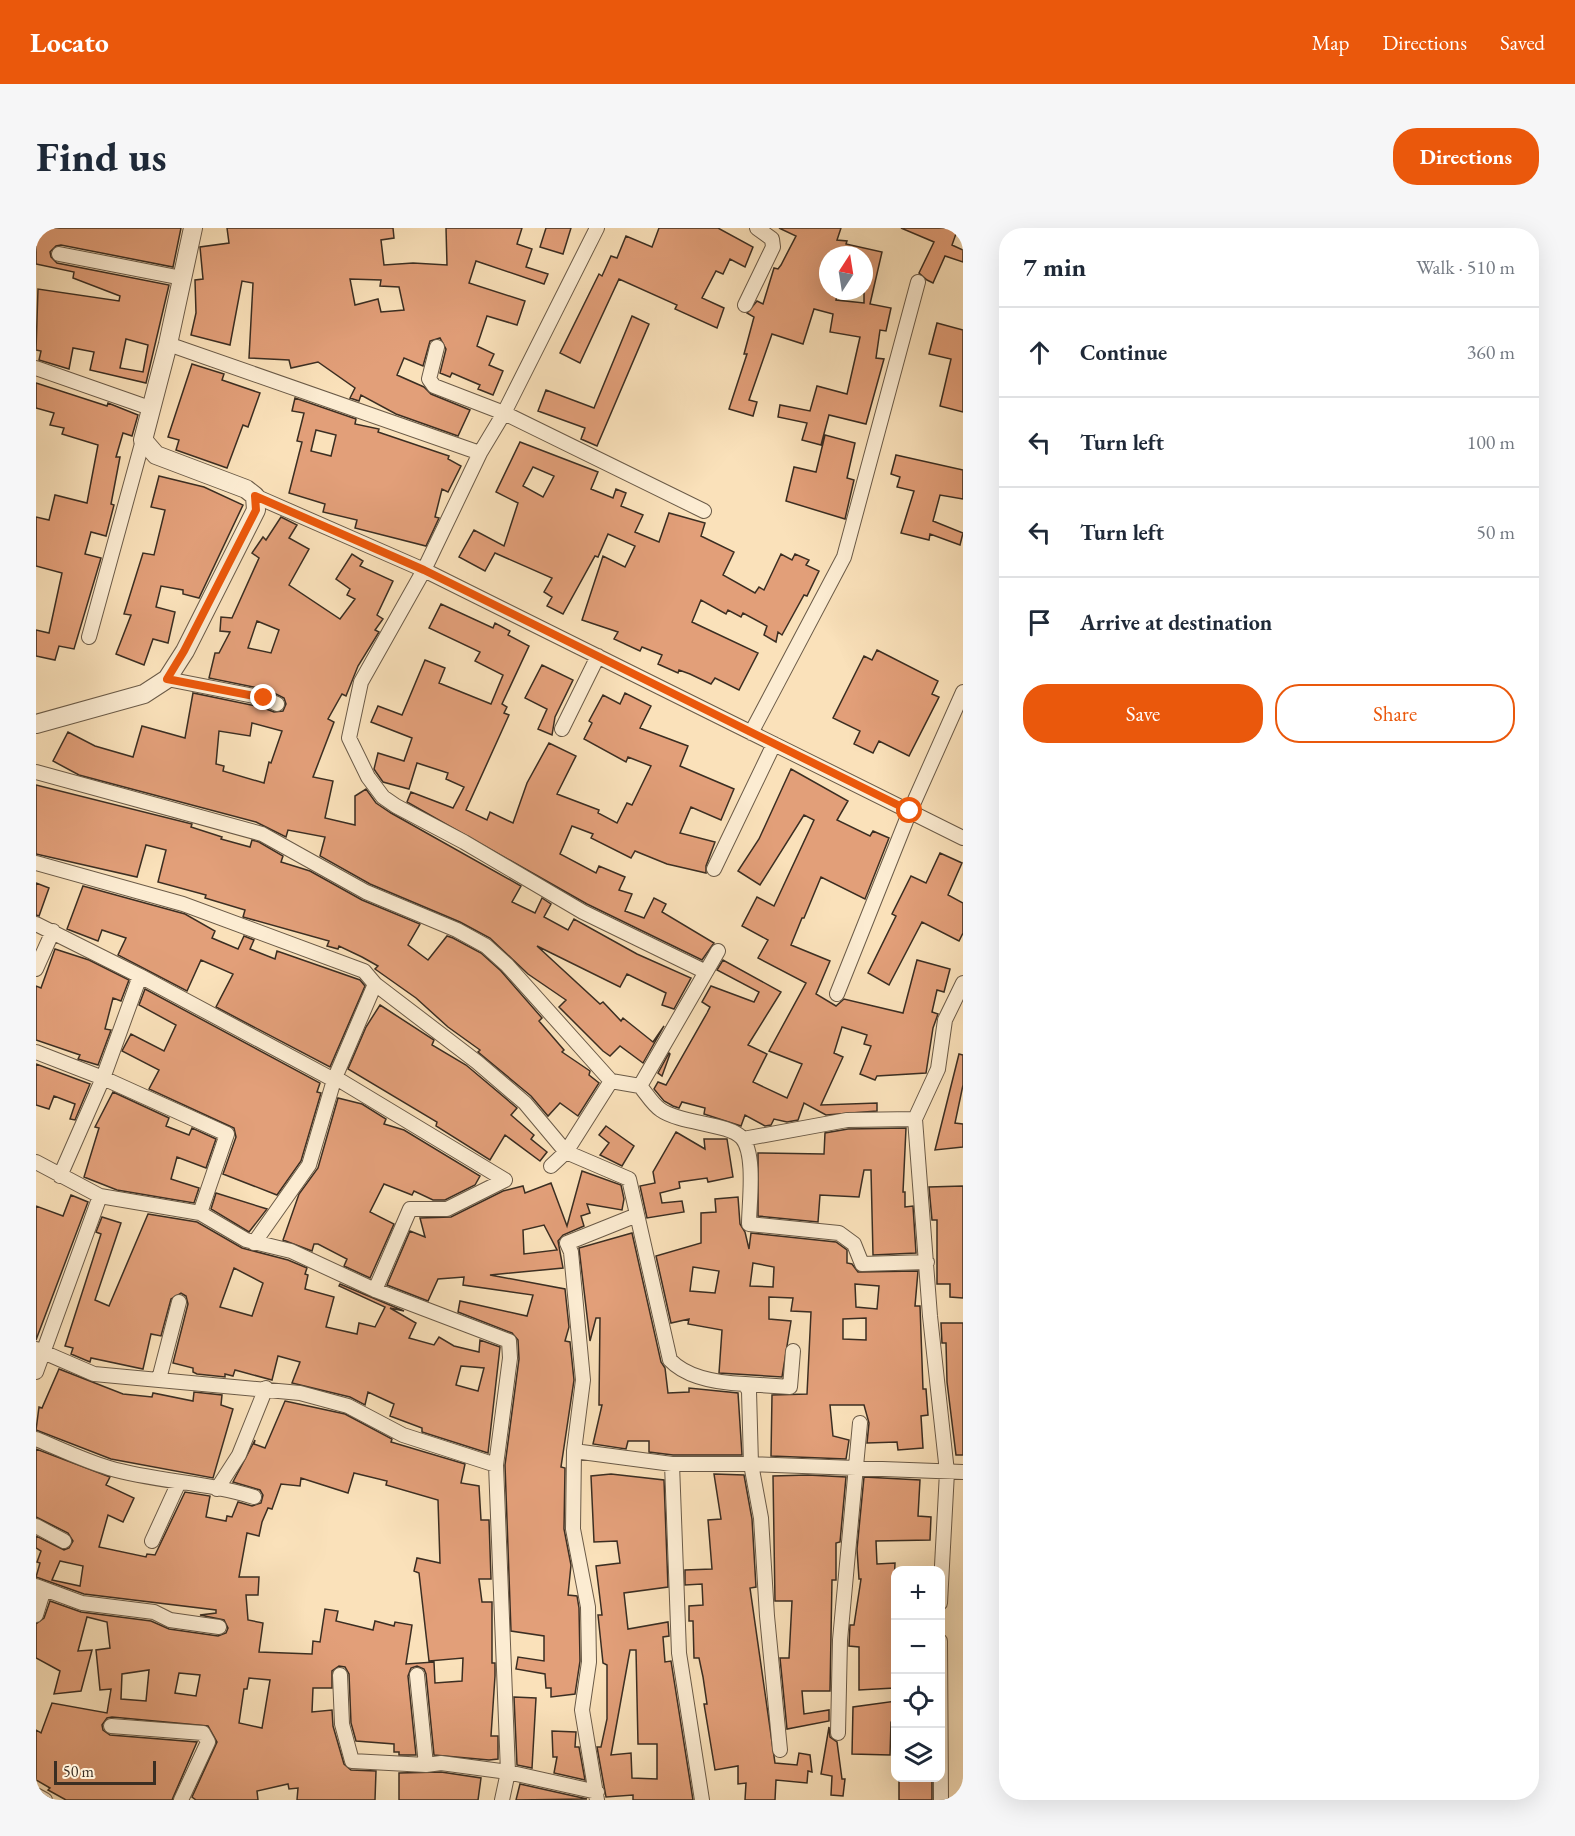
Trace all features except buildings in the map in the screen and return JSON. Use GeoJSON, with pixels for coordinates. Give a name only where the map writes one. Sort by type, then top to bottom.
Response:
{"type":"FeatureCollection","features":[{"type":"Feature","properties":{"kind":"street"},"geometry":{"type":"LineString","coordinates":[[88,637],[168,344],[193,228]]}},
{"type":"Feature","properties":{"kind":"street"},"geometry":{"type":"LineString","coordinates":[[597,228],[504,414],[480,453],[424,570],[361,682],[353,710],[349,738],[368,777],[383,797],[396,806],[464,842],[583,912],[706,972]]}},
{"type":"Feature","properties":{"kind":"street"},"geometry":{"type":"LineString","coordinates":[[745,306],[773,247],[771,239],[757,228]]}},
{"type":"Feature","properties":{"kind":"street"},"geometry":{"type":"LineString","coordinates":[[59,254],[182,278]]}},
{"type":"Feature","properties":{"kind":"street"},"geometry":{"type":"LineString","coordinates":[[752,733],[844,557],[918,282]]}},
{"type":"Feature","properties":{"kind":"street"},"geometry":{"type":"LineString","coordinates":[[168,344],[480,453]]}},
{"type":"Feature","properties":{"kind":"street"},"geometry":{"type":"LineString","coordinates":[[437,347],[429,379],[435,386],[504,414],[704,511]]}},
{"type":"Feature","properties":{"kind":"street"},"geometry":{"type":"LineString","coordinates":[[36,368],[150,408]]}},
{"type":"Feature","properties":{"kind":"street"},"geometry":{"type":"LineString","coordinates":[[143,440],[156,455],[246,489],[255,496],[424,570],[963,838]]}},
{"type":"Feature","properties":{"kind":"street"},"geometry":{"type":"LineString","coordinates":[[36,724],[144,694],[167,679],[184,651],[256,510],[255,496]]}},
{"type":"Feature","properties":{"kind":"street"},"geometry":{"type":"LineString","coordinates":[[562,729],[598,656]]}},
{"type":"Feature","properties":{"kind":"street"},"geometry":{"type":"LineString","coordinates":[[167,679],[264,698],[277,704]]}},
{"type":"Feature","properties":{"kind":"street"},"geometry":{"type":"LineString","coordinates":[[837,994],[910,811],[963,692]]}},
{"type":"Feature","properties":{"kind":"street"},"geometry":{"type":"LineString","coordinates":[[714,869],[774,744]]}},
{"type":"Feature","properties":{"kind":"street"},"geometry":{"type":"LineString","coordinates":[[36,771],[262,834],[366,892],[458,930],[486,946],[507,966],[611,1082],[640,1086],[660,1110],[697,1124],[728,1129],[743,1139],[750,1161],[749,1224],[839,1233],[854,1244],[862,1264],[927,1262]]}},
{"type":"Feature","properties":{"kind":"street"},"geometry":{"type":"LineString","coordinates":[[36,864],[205,912],[348,963],[364,971],[375,984],[477,1062],[525,1103],[566,1152],[629,1179],[670,1360],[676,1367],[718,1382],[790,1387],[793,1351]]}},
{"type":"Feature","properties":{"kind":"street"},"geometry":{"type":"LineString","coordinates":[[36,924],[140,976],[334,1080],[341,1081],[505,1180],[447,1209],[410,1209],[375,1290]]}},
{"type":"Feature","properties":{"kind":"street"},"geometry":{"type":"LineString","coordinates":[[36,969],[53,931]]}},
{"type":"Feature","properties":{"kind":"street"},"geometry":{"type":"LineString","coordinates":[[640,1086],[718,951]]}},
{"type":"Feature","properties":{"kind":"street"},"geometry":{"type":"LineString","coordinates":[[60,1176],[103,1078],[140,976]]}},
{"type":"Feature","properties":{"kind":"street"},"geometry":{"type":"LineString","coordinates":[[942,1566],[947,1472],[915,1119],[939,1070],[945,1020],[963,983]]}},
{"type":"Feature","properties":{"kind":"street"},"geometry":{"type":"LineString","coordinates":[[254,1243],[309,1165],[334,1080],[375,984]]}},
{"type":"Feature","properties":{"kind":"street"},"geometry":{"type":"LineString","coordinates":[[36,1052],[103,1078],[227,1134],[200,1213]]}},
{"type":"Feature","properties":{"kind":"street"},"geometry":{"type":"LineString","coordinates":[[551,1166],[566,1152],[611,1082]]}},
{"type":"Feature","properties":{"kind":"street"},"geometry":{"type":"LineString","coordinates":[[743,1139],[847,1120],[915,1119]]}},
{"type":"Feature","properties":{"kind":"street"},"geometry":{"type":"LineString","coordinates":[[36,1162],[100,1196],[200,1213],[254,1243],[291,1251],[375,1290],[509,1341],[510,1358],[496,1465],[508,1772],[502,1800]]}},
{"type":"Feature","properties":{"kind":"street"},"geometry":{"type":"LineString","coordinates":[[36,1372],[40,1351],[100,1196]]}},
{"type":"Feature","properties":{"kind":"street"},"geometry":{"type":"LineString","coordinates":[[340,1675],[342,1724],[352,1761],[426,1765],[441,1763],[508,1772],[597,1796],[582,1710],[589,1662],[588,1607],[573,1529],[574,1451],[583,1380],[571,1252],[567,1244],[638,1215]]}},
{"type":"Feature","properties":{"kind":"street"},"geometry":{"type":"LineString","coordinates":[[159,1379],[179,1302]]}},
{"type":"Feature","properties":{"kind":"street"},"geometry":{"type":"LineString","coordinates":[[40,1351],[94,1374],[300,1393],[348,1406],[403,1435],[496,1465]]}},
{"type":"Feature","properties":{"kind":"street"},"geometry":{"type":"LineString","coordinates":[[745,1384],[749,1391],[751,1464],[761,1518],[766,1616],[780,1750]]}},
{"type":"Feature","properties":{"kind":"street"},"geometry":{"type":"LineString","coordinates":[[218,1489],[239,1455],[266,1389]]}},
{"type":"Feature","properties":{"kind":"street"},"geometry":{"type":"LineString","coordinates":[[838,1734],[840,1640],[854,1468],[860,1423]]}},
{"type":"Feature","properties":{"kind":"street"},"geometry":{"type":"LineString","coordinates":[[36,1439],[110,1468],[218,1489],[226,1488],[254,1497]]}},
{"type":"Feature","properties":{"kind":"street"},"geometry":{"type":"LineString","coordinates":[[574,1451],[672,1464],[751,1464],[963,1472]]}},
{"type":"Feature","properties":{"kind":"street"},"geometry":{"type":"LineString","coordinates":[[672,1464],[679,1653],[702,1800]]}},
{"type":"Feature","properties":{"kind":"street"},"geometry":{"type":"LineString","coordinates":[[152,1540],[179,1482]]}},
{"type":"Feature","properties":{"kind":"street"},"geometry":{"type":"LineString","coordinates":[[36,1526],[64,1541]]}},
{"type":"Feature","properties":{"kind":"street"},"geometry":{"type":"LineString","coordinates":[[36,1615],[40,1587],[82,1603],[154,1612],[170,1620],[219,1627]]}},
{"type":"Feature","properties":{"kind":"street"},"geometry":{"type":"LineString","coordinates":[[940,1674],[941,1800]]}},
{"type":"Feature","properties":{"kind":"street"},"geometry":{"type":"LineString","coordinates":[[417,1675],[426,1765]]}},
{"type":"Feature","properties":{"kind":"street"},"geometry":{"type":"LineString","coordinates":[[111,1726],[203,1733],[208,1742],[181,1800]]}},
{"type":"Feature","properties":{"kind":"street"},"geometry":{"type":"LineString","coordinates":[[36,1795],[45,1800]]}},
{"type":"Feature","properties":{"kind":"route"},"geometry":{"type":"LineString","coordinates":[[264,698],[167,679],[184,651],[256,510],[255,496],[424,570],[910,811]]}}]}
